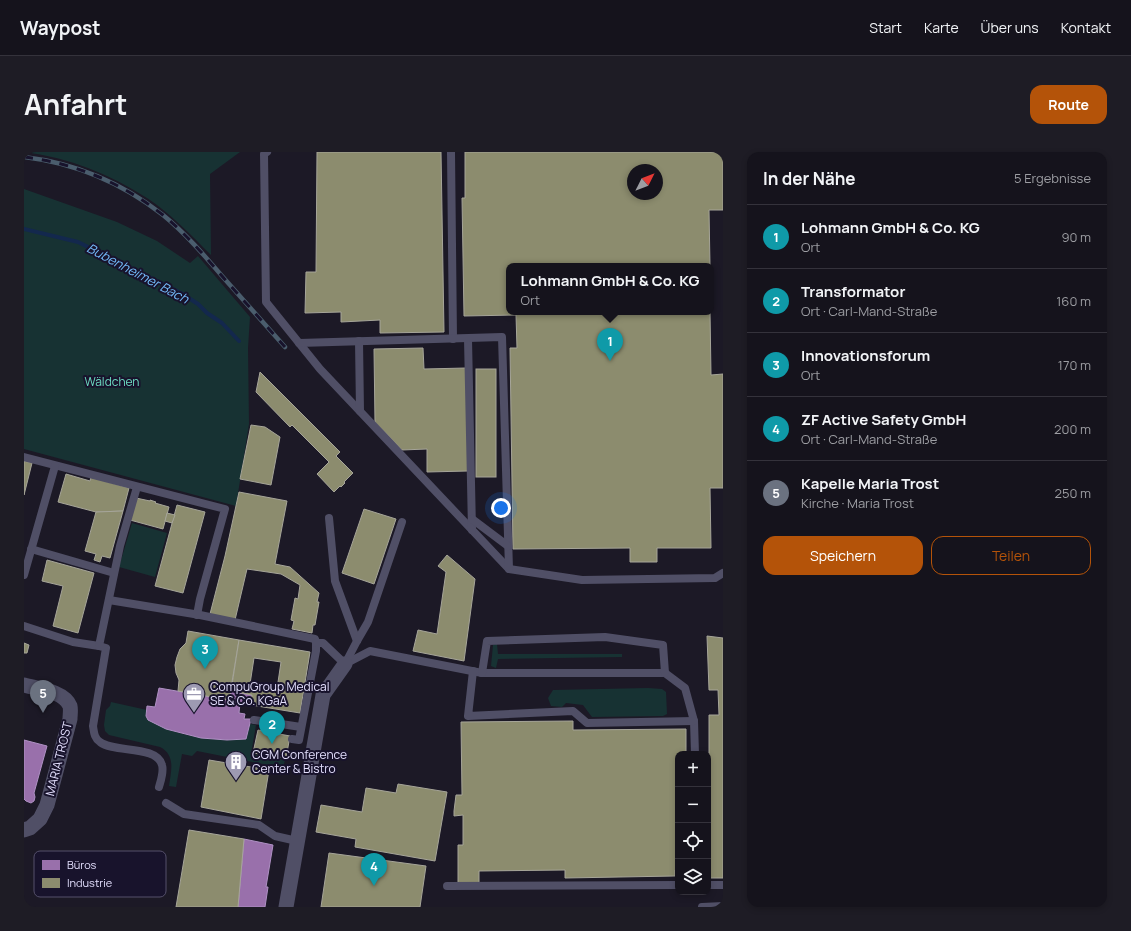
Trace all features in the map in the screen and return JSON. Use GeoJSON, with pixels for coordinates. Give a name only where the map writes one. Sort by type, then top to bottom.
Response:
{"type":"FeatureCollection","features":[{"type":"Feature","properties":{"kind":"street"},"geometry":{"type":"LineString","coordinates":[[286,907],[323,695],[345,664]]}},
{"type":"Feature","properties":{"kind":"street","name":"MARIA TROST"},"geometry":{"type":"LineString","coordinates":[[24,685],[54,693],[65,698],[70,707],[70,719],[47,805],[40,819],[30,828],[24,830]]}},
{"type":"Feature","properties":{"kind":"lane"},"geometry":{"type":"LineString","coordinates":[[267,152],[264,154],[266,302],[320,369],[509,570],[582,580],[715,578],[723,573]]}},
{"type":"Feature","properties":{"kind":"lane"},"geometry":{"type":"LineString","coordinates":[[451,152],[453,339]]}},
{"type":"Feature","properties":{"kind":"lane"},"geometry":{"type":"LineString","coordinates":[[299,343],[502,337],[509,570]]}},
{"type":"Feature","properties":{"kind":"lane"},"geometry":{"type":"LineString","coordinates":[[468,338],[472,530]]}},
{"type":"Feature","properties":{"kind":"lane"},"geometry":{"type":"LineString","coordinates":[[359,341],[360,411]]}},
{"type":"Feature","properties":{"kind":"lane"},"geometry":{"type":"LineString","coordinates":[[24,457],[225,509],[197,615]]}},
{"type":"Feature","properties":{"kind":"lane"},"geometry":{"type":"LineString","coordinates":[[24,575],[55,466]]}},
{"type":"Feature","properties":{"kind":"lane"},"geometry":{"type":"LineString","coordinates":[[99,646],[114,573],[137,487]]}},
{"type":"Feature","properties":{"kind":"lane"},"geometry":{"type":"LineString","coordinates":[[329,518],[335,581],[357,641]]}},
{"type":"Feature","properties":{"kind":"lane"},"geometry":{"type":"LineString","coordinates":[[472,519],[508,546]]}},
{"type":"Feature","properties":{"kind":"lane"},"geometry":{"type":"LineString","coordinates":[[345,664],[368,622],[402,522]]}},
{"type":"Feature","properties":{"kind":"lane"},"geometry":{"type":"LineString","coordinates":[[31,549],[114,573]]}},
{"type":"Feature","properties":{"kind":"lane"},"geometry":{"type":"LineString","coordinates":[[109,600],[197,615],[315,639],[316,643],[299,740],[292,739]]}},
{"type":"Feature","properties":{"kind":"lane"},"geometry":{"type":"LineString","coordinates":[[24,626],[73,642],[106,648],[93,726],[94,734],[100,742],[107,746],[149,753],[160,760],[162,772],[159,787]]}},
{"type":"Feature","properties":{"kind":"lane"},"geometry":{"type":"LineString","coordinates":[[482,673],[487,641],[605,636],[663,645],[666,673]]}},
{"type":"Feature","properties":{"kind":"lane"},"geometry":{"type":"LineString","coordinates":[[316,643],[323,643],[345,664]]}},
{"type":"Feature","properties":{"kind":"lane"},"geometry":{"type":"LineString","coordinates":[[345,664],[370,651],[482,673],[666,673],[685,688],[694,720],[694,751]]}},
{"type":"Feature","properties":{"kind":"lane"},"geometry":{"type":"LineString","coordinates":[[473,671],[468,716],[573,711],[587,723],[694,720]]}},
{"type":"Feature","properties":{"kind":"lane"},"geometry":{"type":"LineString","coordinates":[[254,720],[301,727]]}},
{"type":"Feature","properties":{"kind":"lane"},"geometry":{"type":"LineString","coordinates":[[166,803],[184,814],[259,826],[275,836],[297,841]]}},
{"type":"Feature","properties":{"kind":"lane"},"geometry":{"type":"LineString","coordinates":[[447,886],[675,885]]}},
{"type":"Feature","properties":{"kind":"lane"},"geometry":{"type":"LineString","coordinates":[[711,885],[723,885]]}},
{"type":"Feature","properties":{"kind":"lane"},"geometry":{"type":"LineString","coordinates":[[702,907],[723,906]]}},
{"type":"Feature","properties":{"kind":"green space"},"geometry":{"type":"Polygon","coordinates":[[[25,152],[240,152],[210,174],[211,255],[164,210],[133,189],[89,168],[57,158],[25,152]]]}},
{"type":"Feature","properties":{"kind":"green space","name":"Wäldchen"},"geometry":{"type":"Polygon","coordinates":[[[24,189],[117,222],[157,241],[190,263],[198,256],[250,317],[248,348],[249,424],[236,506],[24,449],[24,189]]]}},
{"type":"Feature","properties":{"kind":"green space"},"geometry":{"type":"Polygon","coordinates":[[[132,523],[167,533],[155,577],[119,567],[132,523]]]}},
{"type":"Feature","properties":{"kind":"green space"},"geometry":{"type":"Polygon","coordinates":[[[497,644],[498,654],[622,654],[622,657],[498,659],[496,668],[491,666],[493,645],[497,644]]]}},
{"type":"Feature","properties":{"kind":"green space"},"geometry":{"type":"Polygon","coordinates":[[[662,689],[666,692],[667,714],[663,716],[592,717],[583,705],[566,703],[562,707],[551,706],[548,698],[553,690],[662,689]]]}},
{"type":"Feature","properties":{"kind":"green space"},"geometry":{"type":"Polygon","coordinates":[[[111,702],[147,710],[147,719],[166,728],[188,735],[211,739],[246,739],[250,724],[256,725],[251,754],[285,760],[283,768],[197,751],[192,756],[182,754],[176,787],[169,786],[171,764],[165,750],[160,747],[109,735],[105,731],[104,725],[106,710],[110,706],[111,702]]]}},
{"type":"Feature","properties":{"kind":"building: Büros","name":"CompuGroup Medical SE & Co. KGaA"},"geometry":{"type":"Polygon","coordinates":[[[159,688],[229,700],[231,691],[252,695],[251,705],[240,703],[239,713],[245,714],[244,719],[251,719],[246,739],[227,740],[201,738],[166,729],[148,720],[146,716],[147,706],[155,707],[159,688]]]}},
{"type":"Feature","properties":{"kind":"building: Büros"},"geometry":{"type":"Polygon","coordinates":[[[24,740],[47,746],[34,793],[34,801],[31,803],[24,799],[24,740]]]}},
{"type":"Feature","properties":{"kind":"building: Büros"},"geometry":{"type":"Polygon","coordinates":[[[244,839],[273,845],[266,887],[268,887],[265,907],[238,907],[244,839]]]}},
{"type":"Feature","properties":{"kind":"building: Industrie"},"geometry":{"type":"Polygon","coordinates":[[[317,152],[441,152],[444,332],[380,333],[380,320],[341,322],[341,312],[305,313],[306,272],[316,272],[317,152]]]}},
{"type":"Feature","properties":{"kind":"building: Industrie"},"geometry":{"type":"Polygon","coordinates":[[[465,152],[723,152],[723,210],[709,210],[710,263],[506,263],[506,315],[516,315],[464,316],[462,198],[465,198],[465,152]]]}},
{"type":"Feature","properties":{"kind":"building: Industrie"},"geometry":{"type":"Polygon","coordinates":[[[516,315],[710,315],[711,375],[723,374],[723,488],[710,488],[711,548],[657,548],[657,562],[630,562],[630,548],[513,549],[510,348],[517,348],[516,315]]]}},
{"type":"Feature","properties":{"kind":"building: Industrie"},"geometry":{"type":"Polygon","coordinates":[[[423,348],[424,369],[466,368],[468,471],[427,472],[427,449],[402,450],[375,422],[374,349],[423,348]]]}},
{"type":"Feature","properties":{"kind":"building: Industrie"},"geometry":{"type":"Polygon","coordinates":[[[476,369],[496,369],[496,477],[476,477],[476,369]]]}},
{"type":"Feature","properties":{"kind":"building: Industrie"},"geometry":{"type":"Polygon","coordinates":[[[260,372],[340,452],[336,456],[353,473],[341,487],[340,486],[334,492],[317,474],[329,462],[292,425],[290,427],[256,392],[260,372]]]}},
{"type":"Feature","properties":{"kind":"building: Industrie"},"geometry":{"type":"Polygon","coordinates":[[[251,425],[265,427],[280,437],[271,485],[240,479],[251,425]]]}},
{"type":"Feature","properties":{"kind":"building: Industrie"},"geometry":{"type":"Polygon","coordinates":[[[24,461],[32,463],[24,495],[24,461]]]}},
{"type":"Feature","properties":{"kind":"building: Industrie"},"geometry":{"type":"Polygon","coordinates":[[[66,474],[90,481],[91,477],[129,488],[123,511],[96,512],[58,502],[66,474]]]}},
{"type":"Feature","properties":{"kind":"building: Industrie"},"geometry":{"type":"Polygon","coordinates":[[[239,492],[287,501],[275,564],[290,567],[319,593],[315,625],[313,625],[312,633],[292,629],[294,621],[291,620],[295,598],[298,599],[300,585],[281,574],[247,569],[235,620],[210,614],[239,492]]]}},
{"type":"Feature","properties":{"kind":"building: Industrie"},"geometry":{"type":"Polygon","coordinates":[[[136,498],[150,500],[169,507],[163,529],[130,520],[136,498]]]}},
{"type":"Feature","properties":{"kind":"building: Industrie"},"geometry":{"type":"Polygon","coordinates":[[[177,505],[205,512],[183,593],[155,586],[177,505]]]}},
{"type":"Feature","properties":{"kind":"building: Industrie"},"geometry":{"type":"Polygon","coordinates":[[[364,509],[396,519],[374,584],[342,573],[364,509]]]}},
{"type":"Feature","properties":{"kind":"building: Industrie"},"geometry":{"type":"Polygon","coordinates":[[[123,511],[110,558],[102,556],[100,562],[94,560],[96,554],[85,551],[96,512],[123,511]]]}},
{"type":"Feature","properties":{"kind":"building: Industrie"},"geometry":{"type":"Polygon","coordinates":[[[167,513],[175,515],[172,523],[165,521],[167,513]]]}},
{"type":"Feature","properties":{"kind":"building: Industrie"},"geometry":{"type":"Polygon","coordinates":[[[447,555],[475,579],[464,661],[413,651],[418,630],[437,634],[446,572],[438,566],[447,555]]]}},
{"type":"Feature","properties":{"kind":"building: Industrie"},"geometry":{"type":"Polygon","coordinates":[[[47,560],[94,573],[78,633],[53,626],[63,586],[42,581],[47,560]]]}},
{"type":"Feature","properties":{"kind":"building: Industrie"},"geometry":{"type":"Polygon","coordinates":[[[188,631],[239,640],[229,700],[178,691],[179,680],[175,665],[180,649],[186,643],[188,631]]]}},
{"type":"Feature","properties":{"kind":"building: Industrie"},"geometry":{"type":"Polygon","coordinates":[[[707,636],[723,638],[723,878],[711,878],[711,751],[709,751],[709,715],[719,715],[718,690],[709,690],[707,636]]]}},
{"type":"Feature","properties":{"kind":"building: Industrie"},"geometry":{"type":"Polygon","coordinates":[[[239,640],[310,652],[300,713],[251,705],[252,695],[231,691],[239,640]],[[254,658],[250,684],[277,689],[281,662],[254,658]]]}},
{"type":"Feature","properties":{"kind":"building: Industrie"},"geometry":{"type":"Polygon","coordinates":[[[24,643],[29,645],[27,653],[24,653],[24,643]]]}},
{"type":"Feature","properties":{"kind":"building: Industrie"},"geometry":{"type":"Polygon","coordinates":[[[573,721],[573,730],[686,729],[686,751],[675,751],[675,876],[565,878],[565,870],[479,871],[479,884],[458,884],[458,845],[463,845],[463,815],[454,816],[454,811],[456,795],[462,795],[461,722],[573,721]]]}},
{"type":"Feature","properties":{"kind":"building: Industrie"},"geometry":{"type":"Polygon","coordinates":[[[258,730],[290,736],[286,758],[253,753],[258,730]]]}},
{"type":"Feature","properties":{"kind":"building: Industrie","name":"CGM Conference Center & Bistro"},"geometry":{"type":"Polygon","coordinates":[[[209,760],[269,770],[261,819],[201,807],[209,760]]]}},
{"type":"Feature","properties":{"kind":"building: Industrie"},"geometry":{"type":"Polygon","coordinates":[[[398,784],[447,792],[435,861],[355,847],[356,839],[316,832],[321,805],[362,812],[366,788],[396,793],[398,784]]]}},
{"type":"Feature","properties":{"kind":"building: Industrie"},"geometry":{"type":"Polygon","coordinates":[[[189,830],[244,839],[238,907],[176,907],[189,830]]]}},
{"type":"Feature","properties":{"kind":"building: Industrie"},"geometry":{"type":"Polygon","coordinates":[[[329,853],[426,866],[420,907],[321,907],[329,853]]]}},
{"type":"Feature","properties":{"kind":"waterway","name":"Bubenheimer Bach"},"geometry":{"type":"LineString","coordinates":[[24,229],[78,242],[181,293],[222,323],[239,341]]}},
{"type":"Feature","properties":{"kind":"railway"},"geometry":{"type":"LineString","coordinates":[[24,157],[61,164],[97,176],[131,193],[163,215],[194,244],[285,347]]}},
{"type":"Feature","properties":{"kind":"place","name":"Lohmann GmbH & Co. KG"},"geometry":{"type":"Point","coordinates":[610,361]}},
{"type":"Feature","properties":{"kind":"place","name":"Innovationsforum"},"geometry":{"type":"Point","coordinates":[205,669]}},
{"type":"Feature","properties":{"kind":"place","name":"Kapelle Maria Trost"},"geometry":{"type":"Point","coordinates":[43,713]}},
{"type":"Feature","properties":{"kind":"place","name":"CompuGroup Medical SE & Co. KGaA"},"geometry":{"type":"Point","coordinates":[194,714]}},
{"type":"Feature","properties":{"kind":"place","name":"Transformator"},"geometry":{"type":"Point","coordinates":[272,744]}},
{"type":"Feature","properties":{"kind":"place","name":"CGM Conference Center & Bistro"},"geometry":{"type":"Point","coordinates":[236,782]}},
{"type":"Feature","properties":{"kind":"place","name":"ZF Active Safety GmbH"},"geometry":{"type":"Point","coordinates":[374,886]}}]}
